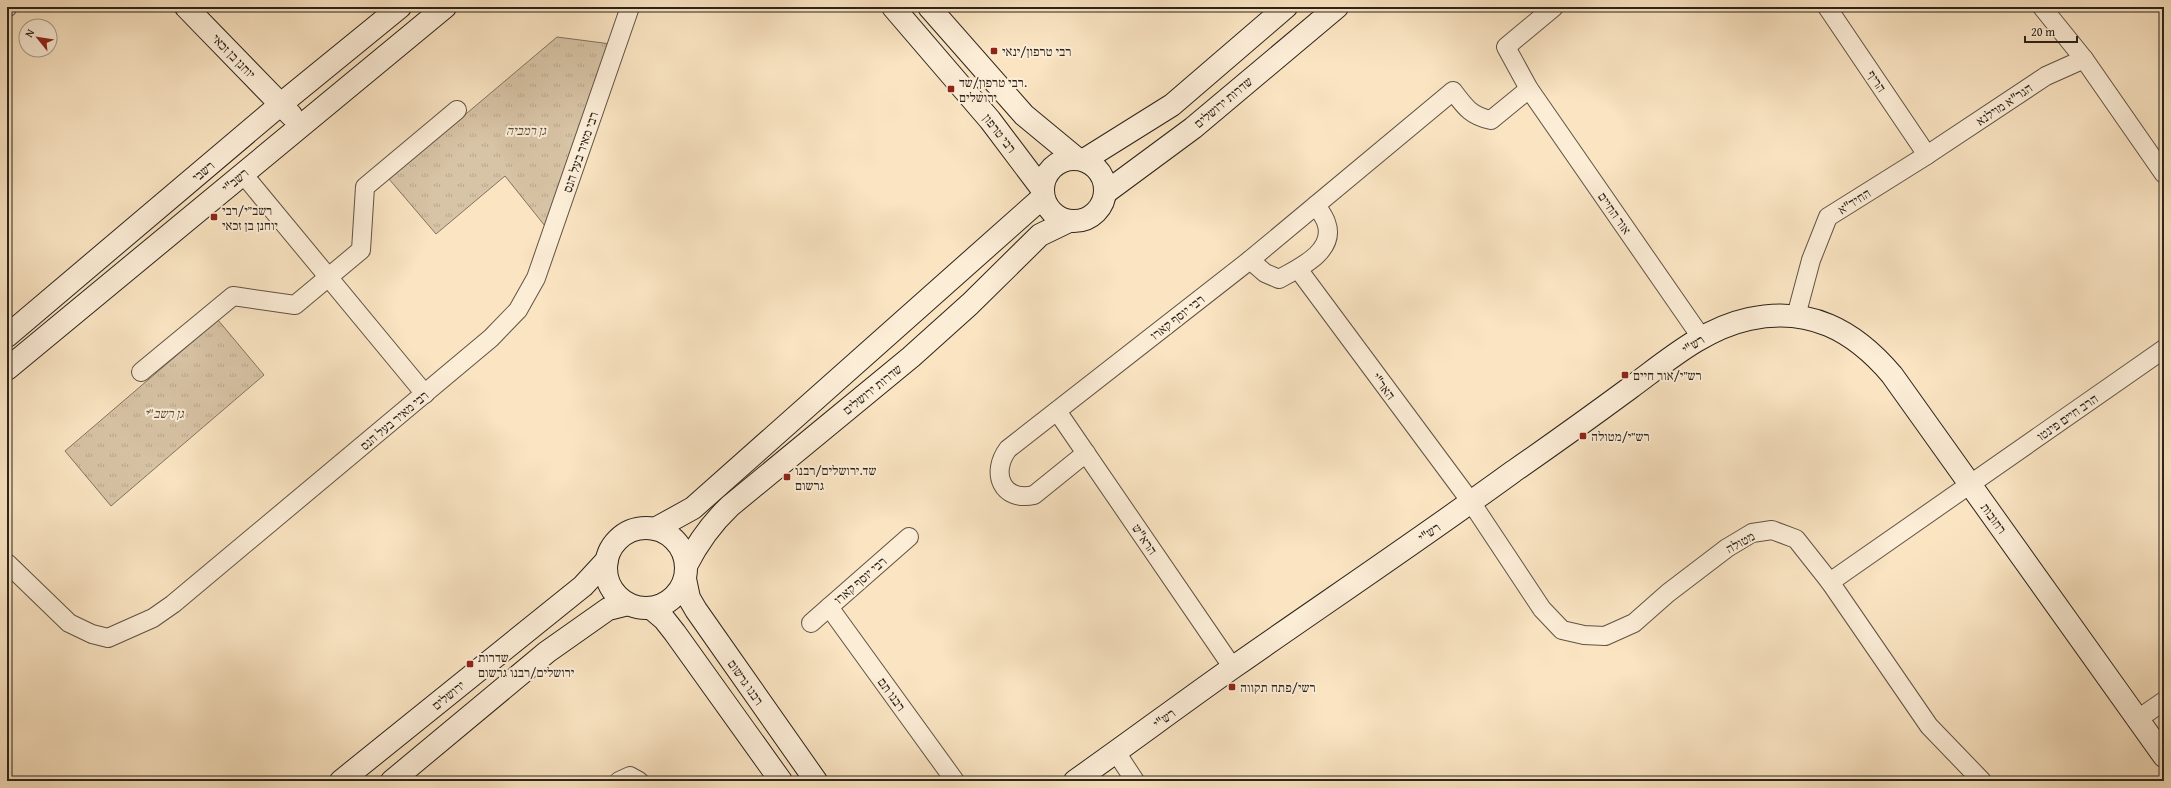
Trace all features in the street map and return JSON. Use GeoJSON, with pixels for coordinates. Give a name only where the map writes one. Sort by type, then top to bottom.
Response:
{"type":"FeatureCollection","features":[{"type":"Feature","properties":{"kind":"street","name":"יוחנן בן זכאי"},"geometry":{"type":"LineString","coordinates":[[186,7],[301,125]]}},
{"type":"Feature","properties":{"kind":"street","name":"רשבי"},"geometry":{"type":"LineString","coordinates":[[7,336],[281,104],[400,7]]}},
{"type":"Feature","properties":{"kind":"street","name":"רשב\"י"},"geometry":{"type":"LineString","coordinates":[[7,369],[301,125],[446,7]]}},
{"type":"Feature","properties":{"kind":"street","name":"רבי מאיר בעל הנס"},"geometry":{"type":"LineString","coordinates":[[7,563],[70,623],[92,634],[108,638],[153,618],[173,604],[491,338],[518,310],[536,278],[630,7]]}},
{"type":"Feature","properties":{"kind":"street"},"geometry":{"type":"LineString","coordinates":[[929,7],[1024,115],[1080,159],[1098,169],[1102,176],[1105,193],[1096,212],[1083,220],[1069,221],[1052,213],[1042,193]]}},
{"type":"Feature","properties":{"kind":"street"},"geometry":{"type":"LineString","coordinates":[[655,529],[692,508],[1042,193],[1047,173],[1053,166],[1060,161],[1080,159],[1172,105],[1286,7]]}},
{"type":"Feature","properties":{"kind":"street","name":"שדרות ירושלים"},"geometry":{"type":"LineString","coordinates":[[1105,193],[1193,128],[1337,7]]}},
{"type":"Feature","properties":{"kind":"street","name":"אור החיים"},"geometry":{"type":"LineString","coordinates":[[1554,7],[1506,47],[1529,89],[1701,337]]}},
{"type":"Feature","properties":{"kind":"street","name":"הריף"},"geometry":{"type":"LineString","coordinates":[[1827,7],[1927,155]]}},
{"type":"Feature","properties":{"kind":"street"},"geometry":{"type":"LineString","coordinates":[[2042,7],[2084,60],[2164,174]]}},
{"type":"Feature","properties":{"kind":"street","name":"רבי טרפון"},"geometry":{"type":"LineString","coordinates":[[896,8],[990,120],[1042,193]]}},
{"type":"Feature","properties":{"kind":"street","name":"הגר\"א מוילנא"},"geometry":{"type":"LineString","coordinates":[[1927,155],[2046,76],[2084,60]]}},
{"type":"Feature","properties":{"kind":"street","name":"רבי יוסף קארו"},"geometry":{"type":"LineString","coordinates":[[1086,453],[1034,495],[1025,497],[1016,496],[1005,489],[998,471],[1001,458],[1008,449],[1250,260],[1453,91],[1466,108],[1478,118],[1491,120],[1529,89]]}},
{"type":"Feature","properties":{"kind":"street"},"geometry":{"type":"LineString","coordinates":[[141,372],[232,296],[295,304],[328,278],[361,250],[365,186],[457,110]]}},
{"type":"Feature","properties":{"kind":"street","name":"החיד\"א"},"geometry":{"type":"LineString","coordinates":[[1796,316],[1811,260],[1828,217],[1927,155]]}},
{"type":"Feature","properties":{"kind":"street"},"geometry":{"type":"LineString","coordinates":[[243,174],[425,394]]}},
{"type":"Feature","properties":{"kind":"street"},"geometry":{"type":"LineString","coordinates":[[1250,260],[1265,273],[1279,279],[1298,270],[1315,258],[1328,238],[1326,222],[1316,205]]}},
{"type":"Feature","properties":{"kind":"street","name":"שדרות ירושלים"},"geometry":{"type":"LineString","coordinates":[[686,572],[698,543],[711,524],[730,506],[911,357],[970,304],[1040,235],[1069,221]]}},
{"type":"Feature","properties":{"kind":"street","name":"האר\"י"},"geometry":{"type":"LineString","coordinates":[[1298,270],[1471,502]]}},
{"type":"Feature","properties":{"kind":"street","name":"רש\"י"},"geometry":{"type":"LineString","coordinates":[[1075,781],[1233,668],[1471,502],[1701,337],[1748,319],[1796,316]]}},
{"type":"Feature","properties":{"kind":"street","name":"רחובות"},"geometry":{"type":"LineString","coordinates":[[1796,316],[1818,321],[1840,330],[1858,341],[1875,356],[1892,375],[2164,756]]}},
{"type":"Feature","properties":{"kind":"street","name":"הרב חיים פינטו"},"geometry":{"type":"LineString","coordinates":[[1830,582],[2164,349]]}},
{"type":"Feature","properties":{"kind":"street","name":"הרא\"ש"},"geometry":{"type":"LineString","coordinates":[[1057,410],[1233,668]]}},
{"type":"Feature","properties":{"kind":"street","name":"מטולה"},"geometry":{"type":"LineString","coordinates":[[1471,502],[1542,609],[1562,630],[1584,635],[1605,636],[1634,623],[1668,593],[1727,548],[1752,532],[1772,530],[1796,539],[1830,582],[1929,726],[1982,781]]}},
{"type":"Feature","properties":{"kind":"street"},"geometry":{"type":"LineString","coordinates":[[655,529],[665,532],[680,546],[686,572],[681,588],[669,602],[651,608],[635,607],[628,604],[616,594],[610,585],[607,575],[607,560],[610,550],[625,534],[634,530],[655,529]]}},
{"type":"Feature","properties":{"kind":"street","name":"רבי יוסף קארו"},"geometry":{"type":"LineString","coordinates":[[811,623],[909,537]]}},
{"type":"Feature","properties":{"kind":"street","name":"ירושלים"},"geometry":{"type":"LineString","coordinates":[[341,781],[583,586],[607,560]]}},
{"type":"Feature","properties":{"kind":"street","name":"רבנו גרשום"},"geometry":{"type":"LineString","coordinates":[[686,572],[689,598],[696,610],[816,781]]}},
{"type":"Feature","properties":{"kind":"street"},"geometry":{"type":"LineString","coordinates":[[392,781],[547,652],[608,609],[628,604]]}},
{"type":"Feature","properties":{"kind":"street","name":"רבנו תם"},"geometry":{"type":"LineString","coordinates":[[829,607],[955,781]]}},
{"type":"Feature","properties":{"kind":"street"},"geometry":{"type":"LineString","coordinates":[[651,608],[664,619],[675,632],[781,781]]}},
{"type":"Feature","properties":{"kind":"street"},"geometry":{"type":"LineString","coordinates":[[2138,719],[2164,701]]}},
{"type":"Feature","properties":{"kind":"street"},"geometry":{"type":"LineString","coordinates":[[1116,752],[1135,781]]}},
{"type":"Feature","properties":{"kind":"street"},"geometry":{"type":"LineString","coordinates":[[619,781],[630,776],[639,781]]}},
{"type":"Feature","properties":{"kind":"green space","name":"גן רמביה"},"geometry":{"type":"Polygon","coordinates":[[[557,37],[611,44],[545,226],[505,176],[436,234],[389,179],[557,37]]]}},
{"type":"Feature","properties":{"kind":"green space","name":"גן רשב\"י"},"geometry":{"type":"Polygon","coordinates":[[[218,320],[264,375],[111,506],[65,451],[218,320]]]}},
{"type":"Feature","properties":{"kind":"place","name":"רבי טרפון/ינאי"},"geometry":{"type":"Point","coordinates":[994,51]}},
{"type":"Feature","properties":{"kind":"place","name":"רבי טרפון/שד. ירושלים"},"geometry":{"type":"Point","coordinates":[951,89]}},
{"type":"Feature","properties":{"kind":"place","name":"רשב״י/רבי יוחנן בן זכאי"},"geometry":{"type":"Point","coordinates":[214,217]}},
{"type":"Feature","properties":{"kind":"place","name":"רש״י/אור חיים"},"geometry":{"type":"Point","coordinates":[1625,375]}},
{"type":"Feature","properties":{"kind":"place","name":"רש״י/מטולה"},"geometry":{"type":"Point","coordinates":[1583,436]}},
{"type":"Feature","properties":{"kind":"place","name":"שד.ירושלים/רבנו גרשום"},"geometry":{"type":"Point","coordinates":[787,477]}},
{"type":"Feature","properties":{"kind":"place","name":"שדרות ירושלים/רבנו גרשום"},"geometry":{"type":"Point","coordinates":[470,664]}},
{"type":"Feature","properties":{"kind":"place","name":"רשי/פתח תקווה"},"geometry":{"type":"Point","coordinates":[1232,687]}}]}
